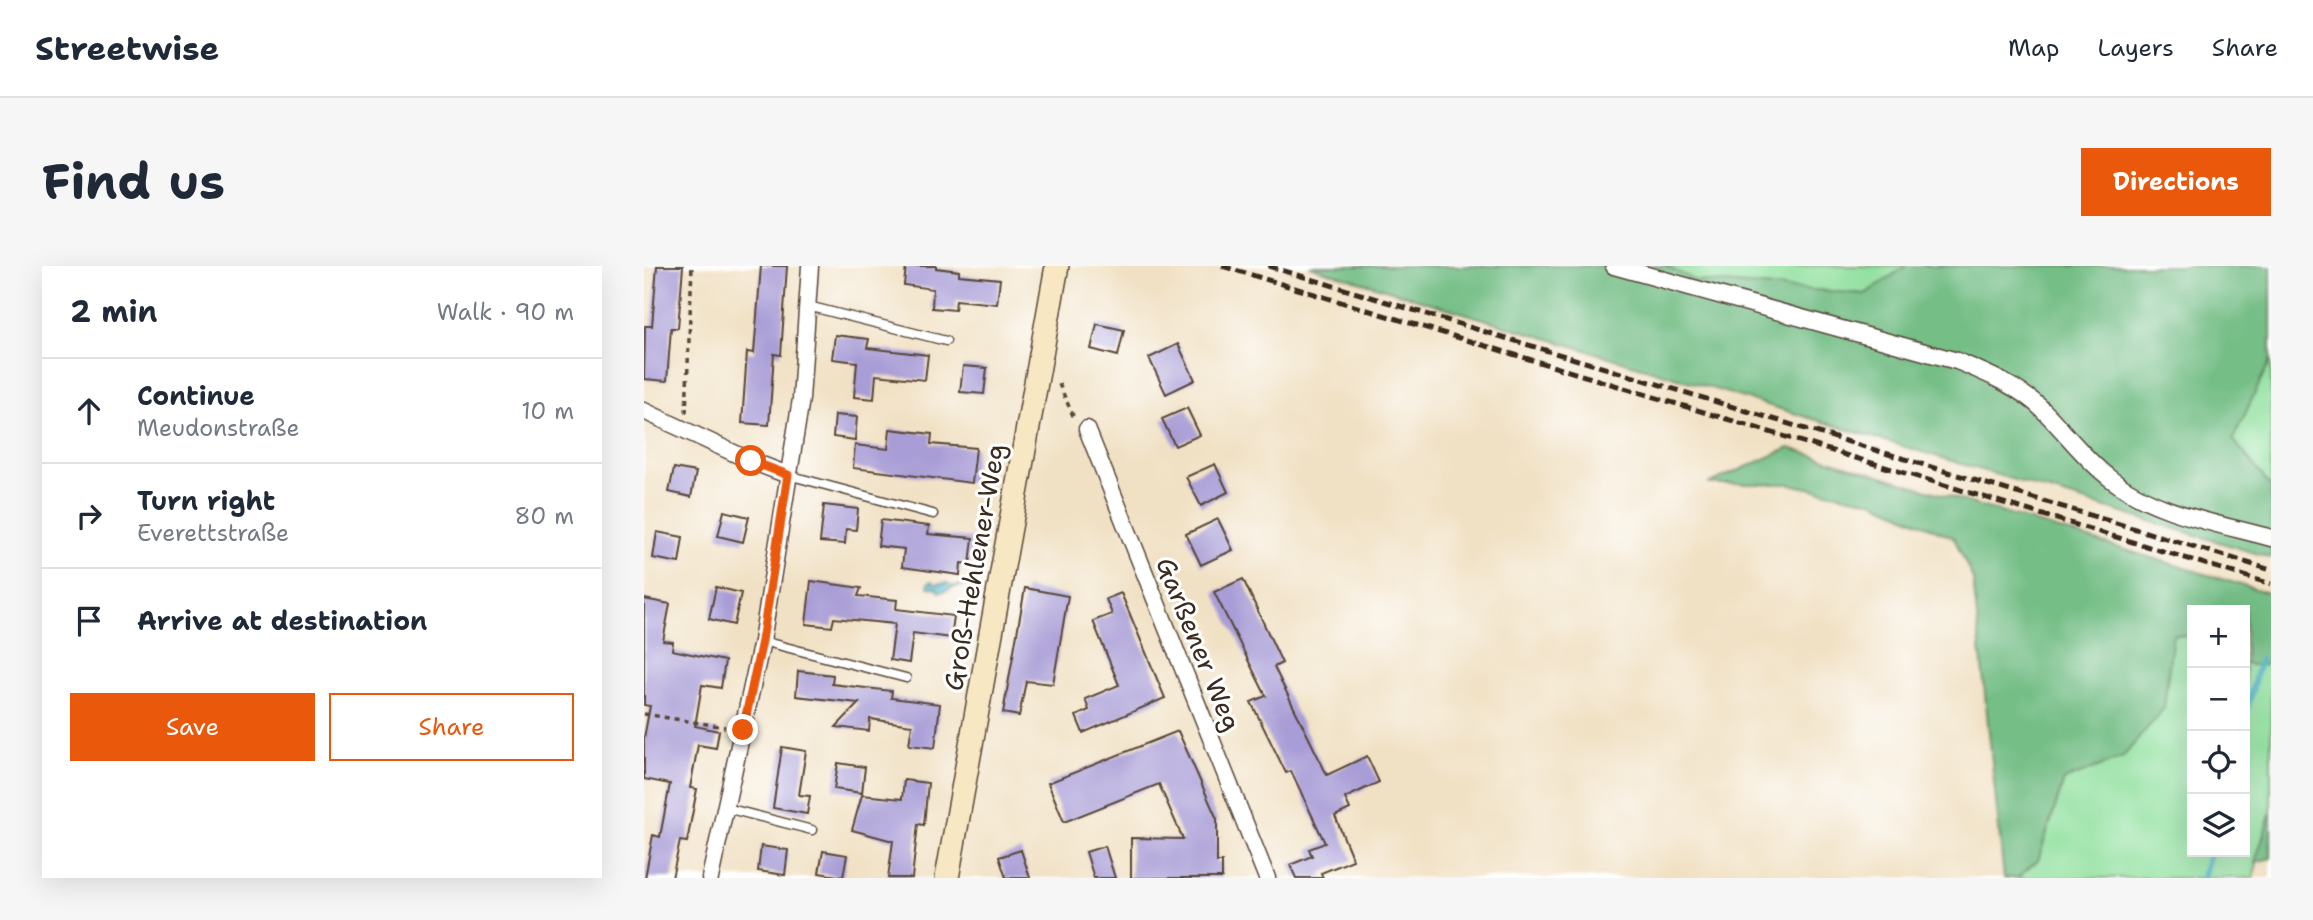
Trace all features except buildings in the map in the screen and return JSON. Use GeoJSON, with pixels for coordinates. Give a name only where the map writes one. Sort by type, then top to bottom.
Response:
{"type":"FeatureCollection","features":[{"type":"Feature","properties":{"kind":"street"},"geometry":{"type":"LineString","coordinates":[[710,878],[762,641],[801,399],[810,266]]}},
{"type":"Feature","properties":{"kind":"street","name":"Groß-Hehlener-Weg"},"geometry":{"type":"LineString","coordinates":[[947,878],[1056,266]]}},
{"type":"Feature","properties":{"kind":"street"},"geometry":{"type":"LineString","coordinates":[[1614,266],[1957,361],[2001,379],[2042,408],[2107,477],[2129,490],[2176,512],[2271,538]]}},
{"type":"Feature","properties":{"kind":"street"},"geometry":{"type":"LineString","coordinates":[[644,411],[751,461],[788,475]]}},
{"type":"Feature","properties":{"kind":"street","name":"Garßener Weg"},"geometry":{"type":"LineString","coordinates":[[1087,429],[1267,878]]}},
{"type":"Feature","properties":{"kind":"lane"},"geometry":{"type":"LineString","coordinates":[[808,306],[946,341]]}},
{"type":"Feature","properties":{"kind":"lane"},"geometry":{"type":"LineString","coordinates":[[788,475],[933,514]]}},
{"type":"Feature","properties":{"kind":"lane"},"geometry":{"type":"LineString","coordinates":[[762,641],[906,678]]}},
{"type":"Feature","properties":{"kind":"lane"},"geometry":{"type":"LineString","coordinates":[[726,808],[811,830]]}},
{"type":"Feature","properties":{"kind":"path"},"geometry":{"type":"LineString","coordinates":[[685,429],[692,266]]}},
{"type":"Feature","properties":{"kind":"path"},"geometry":{"type":"LineString","coordinates":[[644,714],[743,730]]}},
{"type":"Feature","properties":{"kind":"green space"},"geometry":{"type":"Polygon","coordinates":[[[1309,266],[1665,266],[1696,281],[1865,294],[1906,266],[2271,266],[2271,359],[2233,439],[2271,487],[2271,558],[1309,266]]]}},
{"type":"Feature","properties":{"kind":"green space"},"geometry":{"type":"Polygon","coordinates":[[[1665,266],[1906,266],[1865,294],[1696,281],[1665,266]]]}},
{"type":"Feature","properties":{"kind":"green space"},"geometry":{"type":"Polygon","coordinates":[[[2271,359],[2271,487],[2233,439],[2271,359]]]}},
{"type":"Feature","properties":{"kind":"green space"},"geometry":{"type":"Polygon","coordinates":[[[1789,448],[2271,594],[2271,665],[2250,665],[2250,605],[2187,605],[2187,636],[2173,634],[2164,708],[2123,757],[2064,780],[2038,860],[2017,878],[2004,878],[1973,579],[1954,538],[1875,502],[1789,484],[1708,484],[1789,448]]]}},
{"type":"Feature","properties":{"kind":"green space"},"geometry":{"type":"Polygon","coordinates":[[[2173,634],[2187,636],[2187,857],[2250,857],[2250,665],[2271,665],[2271,812],[2253,878],[2017,878],[2038,860],[2064,780],[2123,757],[2163,708],[2173,634]]]}},
{"type":"Feature","properties":{"kind":"green space"},"geometry":{"type":"Polygon","coordinates":[[[2271,812],[2271,858],[2255,862],[2271,812]]]}},
{"type":"Feature","properties":{"kind":"water"},"geometry":{"type":"Polygon","coordinates":[[[968,577],[972,577],[971,584],[945,591],[939,592],[937,588],[928,587],[931,581],[952,586],[965,585],[968,577]]]}},
{"type":"Feature","properties":{"kind":"waterway"},"geometry":{"type":"LineString","coordinates":[[2250,698],[2260,659]]}},
{"type":"Feature","properties":{"kind":"waterway"},"geometry":{"type":"LineString","coordinates":[[2203,878],[2209,857]]}},
{"type":"Feature","properties":{"kind":"railway"},"geometry":{"type":"LineString","coordinates":[[1222,266],[2271,584]]}},
{"type":"Feature","properties":{"kind":"railway"},"geometry":{"type":"LineString","coordinates":[[1268,266],[2271,570]]}},
{"type":"Feature","properties":{"kind":"route"},"geometry":{"type":"LineString","coordinates":[[743,730],[762,641],[788,475],[751,461]]}}]}
